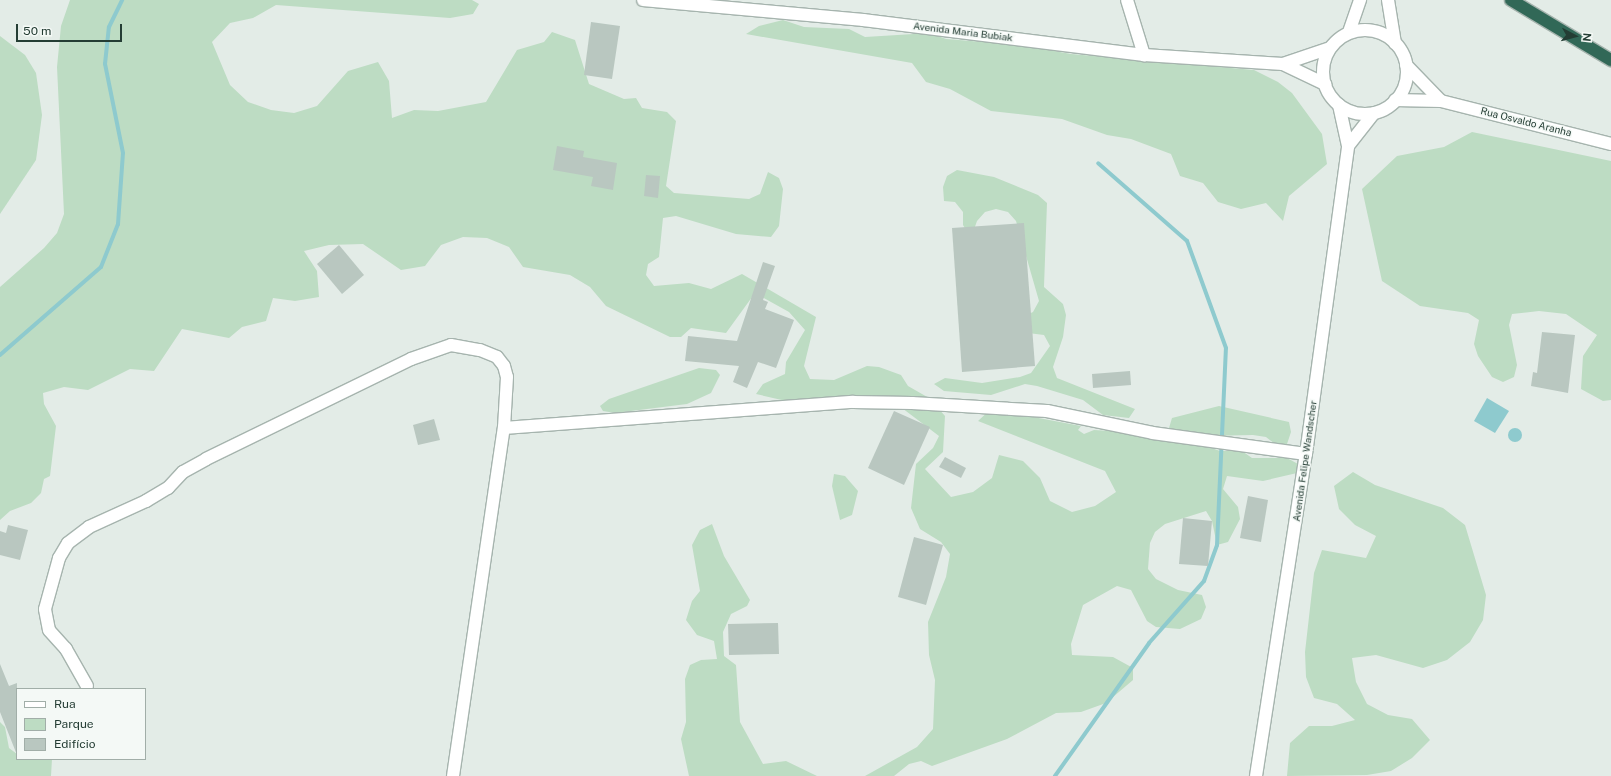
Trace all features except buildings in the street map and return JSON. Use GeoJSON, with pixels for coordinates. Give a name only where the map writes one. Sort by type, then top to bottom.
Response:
{"type":"FeatureCollection","features":[{"type":"Feature","properties":{"kind":"highway"},"geometry":{"type":"LineString","coordinates":[[1511,0],[1611,60]]}},
{"type":"Feature","properties":{"kind":"street","name":"Avenida Maria Bubiak"},"geometry":{"type":"LineString","coordinates":[[643,0],[863,20],[1144,55],[1283,64],[1325,84]]}},
{"type":"Feature","properties":{"kind":"street"},"geometry":{"type":"LineString","coordinates":[[1127,0],[1144,55]]}},
{"type":"Feature","properties":{"kind":"street"},"geometry":{"type":"LineString","coordinates":[[1360,0],[1349,32],[1330,48],[1323,72],[1325,84],[1339,105],[1362,114],[1374,113]]}},
{"type":"Feature","properties":{"kind":"street"},"geometry":{"type":"LineString","coordinates":[[1388,0],[1395,43],[1406,65],[1442,101]]}},
{"type":"Feature","properties":{"kind":"street"},"geometry":{"type":"LineString","coordinates":[[1349,32],[1374,30],[1395,43]]}},
{"type":"Feature","properties":{"kind":"street","name":"Avenida Maria Bubiak"},"geometry":{"type":"LineString","coordinates":[[1283,64],[1330,48]]}},
{"type":"Feature","properties":{"kind":"street"},"geometry":{"type":"LineString","coordinates":[[1348,146],[1374,113],[1395,100],[1402,90],[1406,65]]}},
{"type":"Feature","properties":{"kind":"street","name":"Rua Osvaldo Aranha"},"geometry":{"type":"LineString","coordinates":[[1395,100],[1442,101],[1611,144]]}},
{"type":"Feature","properties":{"kind":"street","name":"Avenida Felipe Wandscher"},"geometry":{"type":"LineString","coordinates":[[1256,776],[1306,454],[1348,146],[1339,105]]}},
{"type":"Feature","properties":{"kind":"street"},"geometry":{"type":"LineString","coordinates":[[87,686],[66,649],[49,630],[45,609],[58,558],[68,543],[89,527],[146,501],[168,488],[183,472],[206,459],[411,359],[451,345],[480,350],[497,357],[504,366],[507,377],[504,428],[453,776]]}},
{"type":"Feature","properties":{"kind":"street"},"geometry":{"type":"LineString","coordinates":[[504,428],[853,402],[912,403],[1047,411],[1154,433],[1306,454]]}},
{"type":"Feature","properties":{"kind":"green space"},"geometry":{"type":"Polygon","coordinates":[[[70,0],[472,0],[479,4],[473,14],[450,18],[276,5],[253,18],[230,23],[212,42],[230,85],[248,102],[271,110],[294,113],[317,106],[348,71],[378,62],[389,81],[392,118],[414,110],[438,111],[486,102],[517,50],[544,42],[552,32],[575,40],[589,84],[624,99],[636,98],[642,108],[667,112],[676,121],[666,186],[674,193],[749,199],[760,194],[768,172],[779,178],[783,189],[779,226],[771,237],[736,234],[676,216],[663,218],[659,257],[648,264],[646,275],[654,286],[689,283],[711,289],[742,274],[816,317],[804,366],[810,379],[834,380],[867,366],[879,367],[901,375],[908,386],[929,398],[865,396],[795,403],[756,394],[763,384],[785,374],[786,362],[805,330],[789,312],[755,293],[726,333],[691,328],[681,337],[670,337],[606,306],[590,287],[570,275],[523,267],[509,247],[487,238],[463,237],[441,245],[425,266],[401,270],[363,244],[329,245],[304,251],[317,271],[319,297],[295,301],[273,298],[266,321],[242,327],[229,338],[182,329],[154,371],[130,369],[88,390],[64,387],[43,393],[44,404],[56,426],[50,476],[44,479],[41,493],[31,503],[10,511],[0,520],[0,287],[44,248],[57,233],[64,214],[57,67],[61,26],[70,0]]]}},
{"type":"Feature","properties":{"kind":"green space"},"geometry":{"type":"Polygon","coordinates":[[[783,20],[804,27],[849,29],[865,37],[930,33],[946,39],[1021,45],[1071,54],[1254,70],[1278,82],[1292,93],[1322,134],[1327,164],[1289,196],[1283,221],[1266,203],[1241,209],[1218,202],[1203,183],[1180,176],[1171,154],[1131,139],[1107,135],[1062,119],[991,111],[950,89],[926,82],[912,63],[746,34],[759,26],[783,20]]]}},
{"type":"Feature","properties":{"kind":"green space"},"geometry":{"type":"Polygon","coordinates":[[[0,36],[25,55],[36,73],[42,115],[36,160],[0,214],[0,36]]]}},
{"type":"Feature","properties":{"kind":"green space"},"geometry":{"type":"Polygon","coordinates":[[[1472,132],[1611,161],[1611,400],[1603,401],[1581,389],[1583,356],[1597,335],[1566,314],[1539,311],[1512,314],[1509,325],[1517,365],[1514,377],[1503,382],[1492,377],[1478,356],[1474,344],[1479,320],[1468,313],[1420,306],[1382,281],[1362,189],[1397,156],[1444,147],[1472,132]]]}},
{"type":"Feature","properties":{"kind":"green space"},"geometry":{"type":"Polygon","coordinates":[[[957,170],[994,177],[1038,195],[1047,203],[1044,287],[1063,304],[1066,315],[1063,337],[1053,367],[1057,378],[1135,409],[1129,418],[1103,415],[1083,400],[1037,386],[1025,384],[991,395],[944,391],[934,384],[945,378],[982,383],[1020,377],[1031,373],[1050,346],[1044,335],[1020,332],[1022,317],[1033,312],[1039,301],[1016,221],[1008,212],[996,209],[985,212],[977,221],[971,238],[963,225],[963,212],[955,202],[944,201],[943,187],[947,176],[957,170]]]}},
{"type":"Feature","properties":{"kind":"green space"},"geometry":{"type":"Polygon","coordinates":[[[699,368],[716,370],[720,375],[711,393],[687,404],[615,413],[603,411],[600,406],[609,399],[699,368]]]}},
{"type":"Feature","properties":{"kind":"green space"},"geometry":{"type":"Polygon","coordinates":[[[898,405],[937,407],[945,416],[943,452],[925,469],[951,497],[973,492],[992,478],[999,455],[1023,461],[1040,478],[1050,501],[1072,512],[1095,506],[1116,492],[1105,471],[978,421],[991,409],[1081,426],[1078,430],[1084,434],[1094,430],[1141,433],[1151,439],[1197,443],[1220,451],[1242,451],[1252,458],[1287,458],[1298,464],[1297,473],[1263,481],[1227,476],[1223,489],[1238,507],[1240,519],[1228,542],[1217,545],[1212,521],[1206,511],[1165,524],[1155,532],[1150,543],[1148,569],[1156,579],[1178,590],[1202,595],[1206,607],[1201,619],[1180,629],[1156,627],[1147,621],[1131,590],[1117,586],[1083,605],[1071,644],[1072,655],[1113,657],[1133,668],[1133,680],[1106,703],[1081,712],[1056,713],[1007,739],[932,766],[921,761],[909,764],[894,776],[865,776],[917,747],[933,729],[935,680],[929,655],[928,622],[946,577],[950,554],[941,542],[920,529],[911,508],[916,464],[933,448],[939,436],[898,405]]]}},
{"type":"Feature","properties":{"kind":"green space"},"geometry":{"type":"Polygon","coordinates":[[[1219,406],[1289,422],[1291,432],[1287,444],[1275,444],[1266,437],[1253,435],[1203,436],[1181,434],[1169,428],[1172,418],[1219,406]]]}},
{"type":"Feature","properties":{"kind":"green space"},"geometry":{"type":"Polygon","coordinates":[[[1353,472],[1375,485],[1443,508],[1465,525],[1486,595],[1483,620],[1470,642],[1447,660],[1423,668],[1376,655],[1352,658],[1356,682],[1367,704],[1388,715],[1412,719],[1430,740],[1412,758],[1391,771],[1367,775],[1287,776],[1290,743],[1309,726],[1332,726],[1355,720],[1337,704],[1314,698],[1306,677],[1305,652],[1314,573],[1322,550],[1366,558],[1376,536],[1355,525],[1339,509],[1334,486],[1353,472]]]}},
{"type":"Feature","properties":{"kind":"green space"},"geometry":{"type":"Polygon","coordinates":[[[834,474],[845,476],[858,491],[852,515],[840,520],[832,486],[834,474]]]}},
{"type":"Feature","properties":{"kind":"green space"},"geometry":{"type":"Polygon","coordinates":[[[712,524],[724,556],[750,600],[747,606],[731,614],[723,632],[724,656],[736,665],[740,722],[763,764],[786,761],[817,776],[689,776],[681,739],[686,722],[685,679],[690,665],[701,660],[717,659],[714,641],[697,635],[686,620],[692,601],[700,591],[692,545],[700,530],[712,524]]]}},
{"type":"Feature","properties":{"kind":"green space"},"geometry":{"type":"Polygon","coordinates":[[[0,722],[5,727],[9,748],[16,753],[16,760],[52,760],[51,776],[0,776],[0,722]]]}},
{"type":"Feature","properties":{"kind":"water"},"geometry":{"type":"Polygon","coordinates":[[[1487,398],[1509,411],[1495,433],[1474,421],[1487,398]]]}},
{"type":"Feature","properties":{"kind":"water"},"geometry":{"type":"Polygon","coordinates":[[[1515,428],[1520,430],[1522,435],[1520,440],[1515,442],[1510,440],[1508,435],[1510,430],[1515,428]]]}},
{"type":"Feature","properties":{"kind":"waterway"},"geometry":{"type":"LineString","coordinates":[[0,355],[101,267],[118,224],[123,153],[105,64],[109,27],[122,0]]}},
{"type":"Feature","properties":{"kind":"waterway"},"geometry":{"type":"LineString","coordinates":[[1055,776],[1149,643],[1204,581],[1217,545],[1226,348],[1187,241],[1098,163]]}}]}
